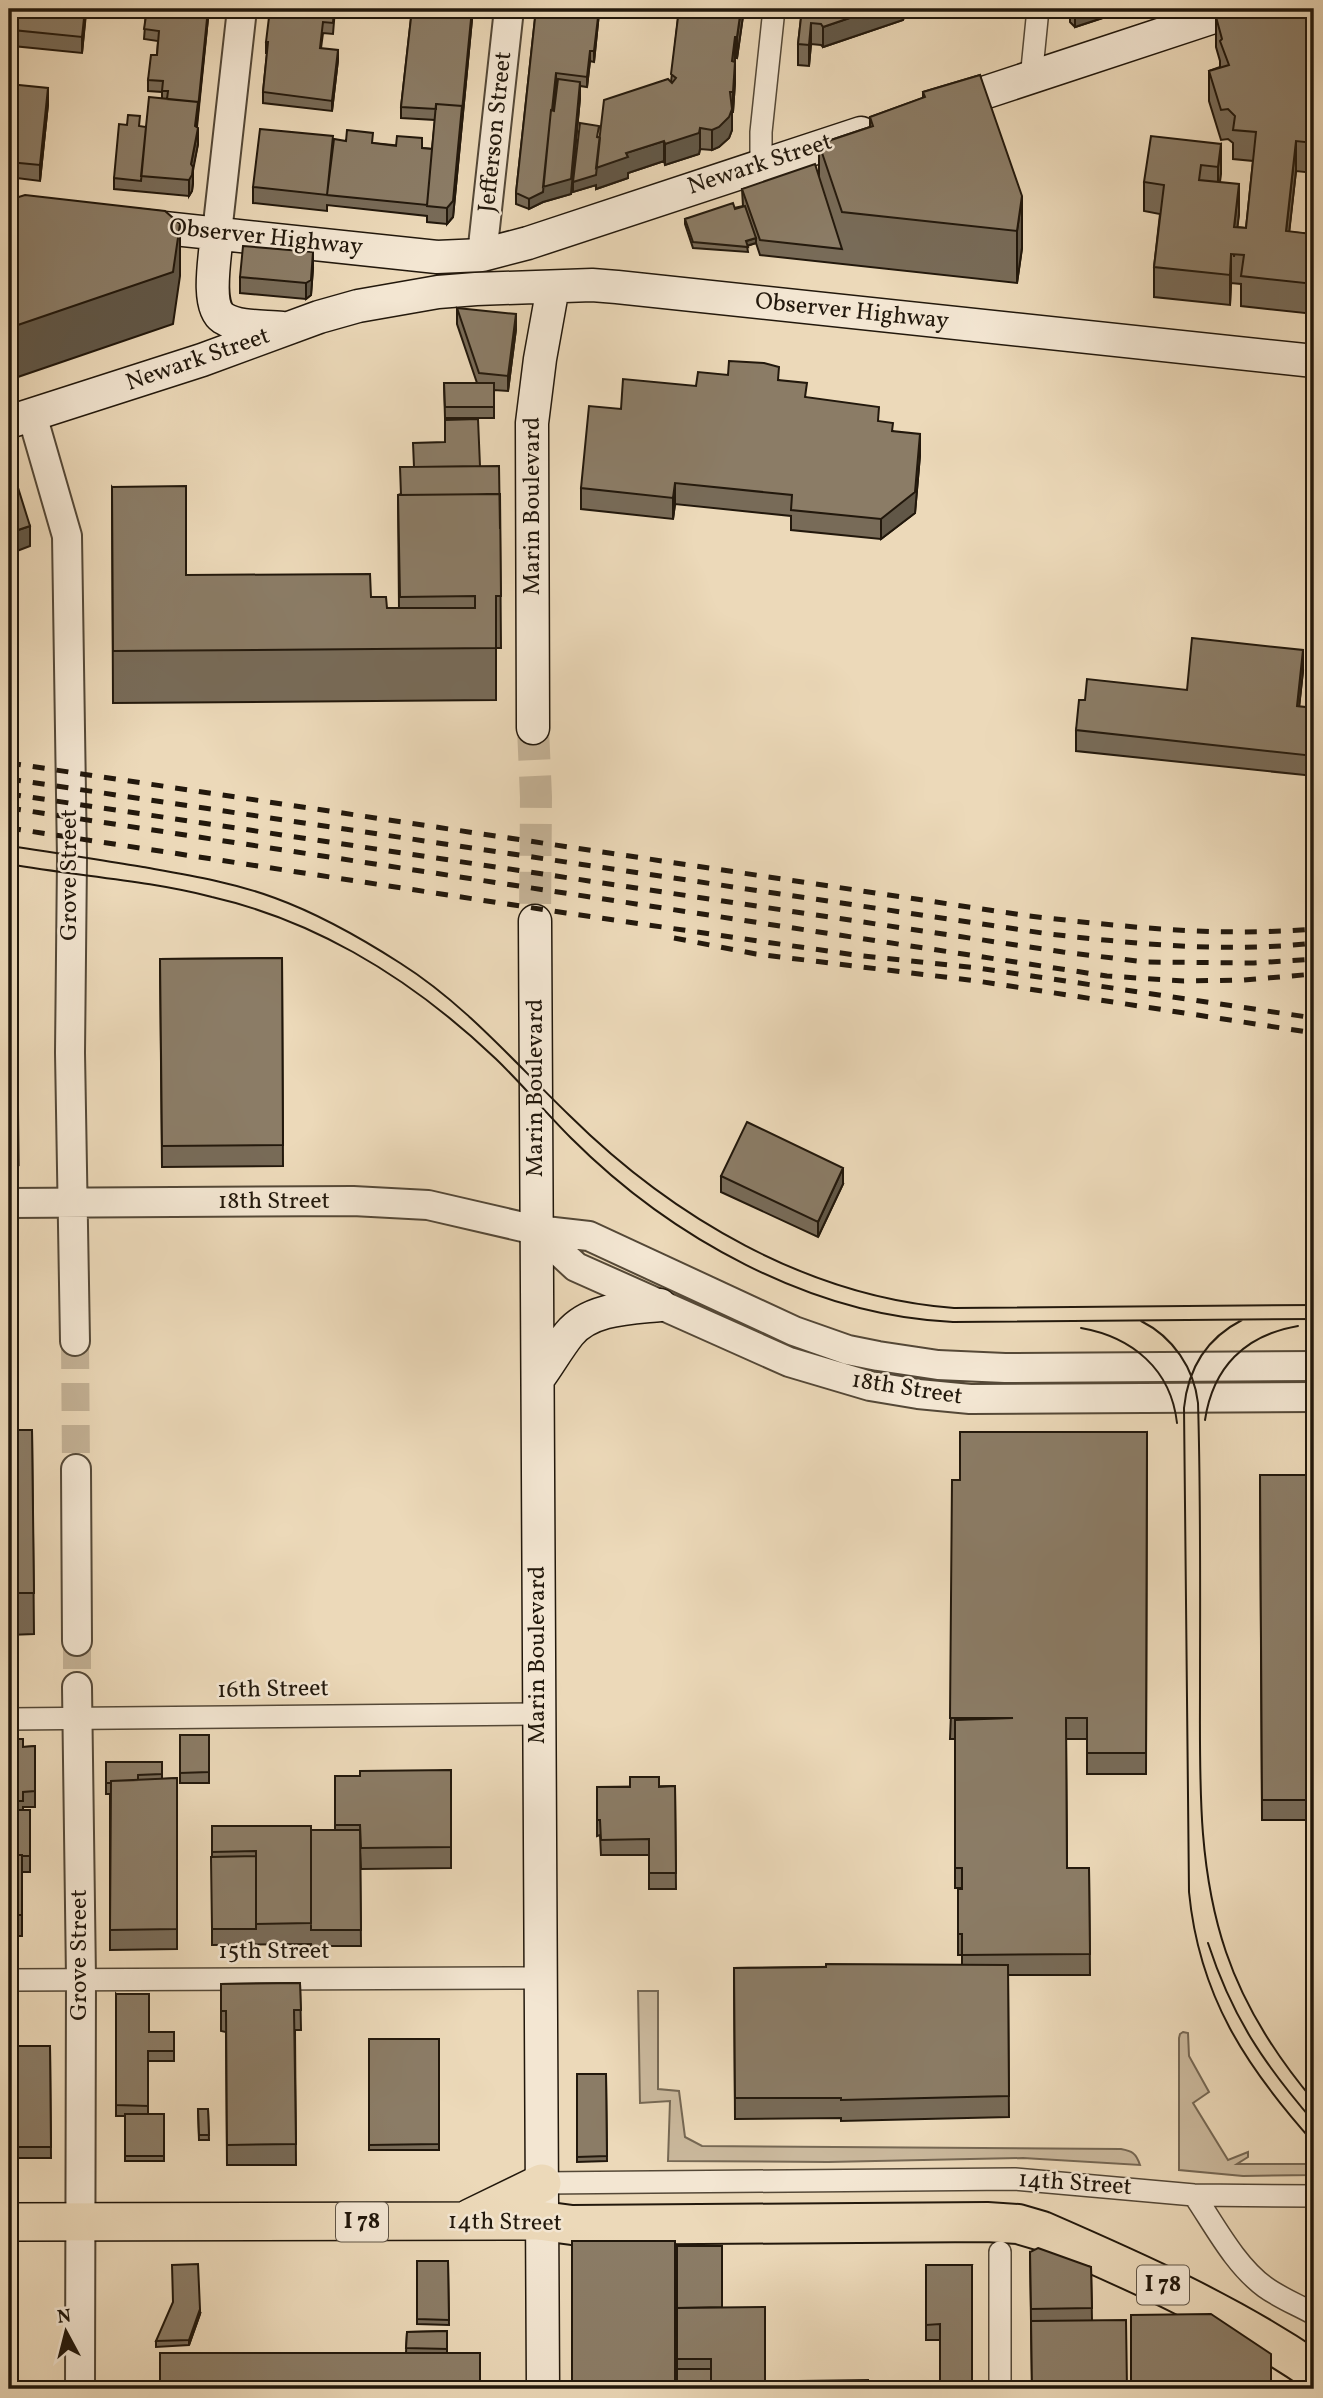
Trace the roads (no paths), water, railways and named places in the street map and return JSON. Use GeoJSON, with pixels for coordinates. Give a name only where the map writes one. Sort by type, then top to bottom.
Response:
{"type":"FeatureCollection","features":[{"type":"Feature","properties":{"kind":"highway"},"geometry":{"type":"LineString","coordinates":[[462,2222],[542,2183]]}},
{"type":"Feature","properties":{"kind":"highway","name":"14th Street"},"geometry":{"type":"LineString","coordinates":[[9,2222],[542,2221],[572,2225],[1000,2237]]}},
{"type":"Feature","properties":{"kind":"highway","name":"I 78"},"geometry":{"type":"LineString","coordinates":[[1000,2237],[1042,2231],[1168,2287],[1238,2323],[1314,2371]]}},
{"type":"Feature","properties":{"kind":"main road"},"geometry":{"type":"LineString","coordinates":[[923,113],[1238,9]]}},
{"type":"Feature","properties":{"kind":"main road","name":"Newark Street"},"geometry":{"type":"LineString","coordinates":[[482,255],[528,243],[886,125]]}},
{"type":"Feature","properties":{"kind":"main road","name":"Observer Highway"},"geometry":{"type":"LineString","coordinates":[[113,223],[438,257],[482,255]]}},
{"type":"Feature","properties":{"kind":"main road"},"geometry":{"type":"LineString","coordinates":[[217,233],[213,284],[216,311],[222,318],[237,323],[289,329]]}},
{"type":"Feature","properties":{"kind":"main road","name":"Observer Highway"},"geometry":{"type":"LineString","coordinates":[[388,299],[450,291],[592,285],[1314,361]]}},
{"type":"Feature","properties":{"kind":"main road","name":"Marin Boulevard"},"geometry":{"type":"LineString","coordinates":[[533,728],[532,423],[553,287]]}},
{"type":"Feature","properties":{"kind":"main road","name":"Newark Street"},"geometry":{"type":"LineString","coordinates":[[20,419],[202,360],[319,317],[388,299]]}},
{"type":"Feature","properties":{"kind":"main road","name":"Marin Boulevard"},"geometry":{"type":"LineString","coordinates":[[535,921],[543,2389]]}},
{"type":"Feature","properties":{"kind":"main road"},"geometry":{"type":"LineString","coordinates":[[538,1379],[571,1332],[580,1325],[610,1311],[660,1305]]}},
{"type":"Feature","properties":{"kind":"street"},"geometry":{"type":"LineString","coordinates":[[217,233],[242,9]]}},
{"type":"Feature","properties":{"kind":"street","name":"Jefferson Street"},"geometry":{"type":"LineString","coordinates":[[482,255],[509,9]]}},
{"type":"Feature","properties":{"kind":"street"},"geometry":{"type":"LineString","coordinates":[[761,165],[761,132],[774,9]]}},
{"type":"Feature","properties":{"kind":"street"},"geometry":{"type":"LineString","coordinates":[[1031,79],[1038,9]]}},
{"type":"Feature","properties":{"kind":"street","name":"Grove Street"},"geometry":{"type":"LineString","coordinates":[[20,419],[67,536],[72,859],[70,1053],[75,1341]]}},
{"type":"Feature","properties":{"kind":"street","name":"18th Street"},"geometry":{"type":"LineString","coordinates":[[9,1203],[403,1203],[452,1209],[536,1230],[589,1237],[794,1331],[848,1350],[878,1356],[939,1364],[1005,1368],[1308,1366]]}},
{"type":"Feature","properties":{"kind":"street","name":"18th Street"},"geometry":{"type":"LineString","coordinates":[[536,1230],[576,1267],[738,1340],[817,1372],[870,1386],[970,1399],[1309,1397]]}},
{"type":"Feature","properties":{"kind":"street"},"geometry":{"type":"LineString","coordinates":[[1308,1366],[1309,1397]]}},
{"type":"Feature","properties":{"kind":"street"},"geometry":{"type":"LineString","coordinates":[[76,1469],[77,1641]]}},
{"type":"Feature","properties":{"kind":"street","name":"Grove Street"},"geometry":{"type":"LineString","coordinates":[[77,1687],[81,1978],[80,2389]]}},
{"type":"Feature","properties":{"kind":"street","name":"16th Street"},"geometry":{"type":"LineString","coordinates":[[9,1719],[538,1713]]}},
{"type":"Feature","properties":{"kind":"street","name":"15th Street"},"geometry":{"type":"LineString","coordinates":[[9,1980],[540,1978]]}},
{"type":"Feature","properties":{"kind":"street","name":"14th Street"},"geometry":{"type":"LineString","coordinates":[[542,2183],[1015,2179],[1194,2195],[1314,2196]]}},
{"type":"Feature","properties":{"kind":"street"},"geometry":{"type":"LineString","coordinates":[[1194,2195],[1252,2275],[1277,2295],[1314,2314]]}},
{"type":"Feature","properties":{"kind":"street"},"geometry":{"type":"LineString","coordinates":[[1000,2237],[1000,2389]]}},
{"type":"Feature","properties":{"kind":"tunnel"},"geometry":{"type":"LineString","coordinates":[[533,728],[536,797],[535,921]]}},
{"type":"Feature","properties":{"kind":"tunnel"},"geometry":{"type":"LineString","coordinates":[[75,1341],[76,1469]]}},
{"type":"Feature","properties":{"kind":"tunnel"},"geometry":{"type":"LineString","coordinates":[[77,1641],[77,1687]]}},
{"type":"Feature","properties":{"kind":"tram line"},"geometry":{"type":"LineString","coordinates":[[9,846],[226,883],[275,898],[339,927],[424,979],[468,1015],[569,1115],[652,1187],[745,1246],[795,1269],[847,1288],[900,1301],[954,1308],[1314,1305]]}},
{"type":"Feature","properties":{"kind":"tram line"},"geometry":{"type":"LineString","coordinates":[[9,864],[187,891],[248,907],[284,920],[353,952],[410,988],[463,1029],[506,1069],[571,1138],[652,1208],[746,1265],[847,1305],[900,1316],[953,1322],[1314,1319]]}},
{"type":"Feature","properties":{"kind":"tram line"},"geometry":{"type":"LineString","coordinates":[[1242,1320],[1219,1336],[1201,1356],[1190,1380],[1184,1408],[1189,1892],[1194,1930],[1203,1964],[1230,2028],[1267,2086],[1314,2143]]}},
{"type":"Feature","properties":{"kind":"tram line"},"geometry":{"type":"LineString","coordinates":[[1141,1321],[1163,1336],[1180,1355],[1192,1378],[1198,1403],[1202,1822],[1217,1920],[1226,1952],[1252,2012],[1274,2049],[1314,2101]]}},
{"type":"Feature","properties":{"kind":"tram line"},"geometry":{"type":"LineString","coordinates":[[1205,1420],[1215,1384],[1235,1356],[1262,1337],[1298,1326]]}},
{"type":"Feature","properties":{"kind":"tram line"},"geometry":{"type":"LineString","coordinates":[[1081,1328],[1117,1339],[1146,1359],[1167,1387],[1177,1423]]}},
{"type":"Feature","properties":{"kind":"tram line"},"geometry":{"type":"LineString","coordinates":[[1208,1943],[1217,1970],[1251,2038],[1314,2122]]}},
{"type":"Feature","properties":{"kind":"railway"},"geometry":{"type":"LineString","coordinates":[[9,763],[1029,916],[1206,931],[1314,929]]}},
{"type":"Feature","properties":{"kind":"railway"},"geometry":{"type":"LineString","coordinates":[[9,779],[1049,934],[1148,944],[1215,947],[1314,943]]}},
{"type":"Feature","properties":{"kind":"railway"},"geometry":{"type":"LineString","coordinates":[[9,794],[1063,952],[1145,962],[1254,963],[1314,959]]}},
{"type":"Feature","properties":{"kind":"railway"},"geometry":{"type":"LineString","coordinates":[[9,808],[1107,976],[1184,981],[1244,980],[1314,974]]}},
{"type":"Feature","properties":{"kind":"railway"},"geometry":{"type":"LineString","coordinates":[[9,828],[566,913],[855,955],[978,968],[1314,1018]]}},
{"type":"Feature","properties":{"kind":"railway"},"geometry":{"type":"LineString","coordinates":[[674,938],[756,954],[977,981],[1314,1033]]}}]}
